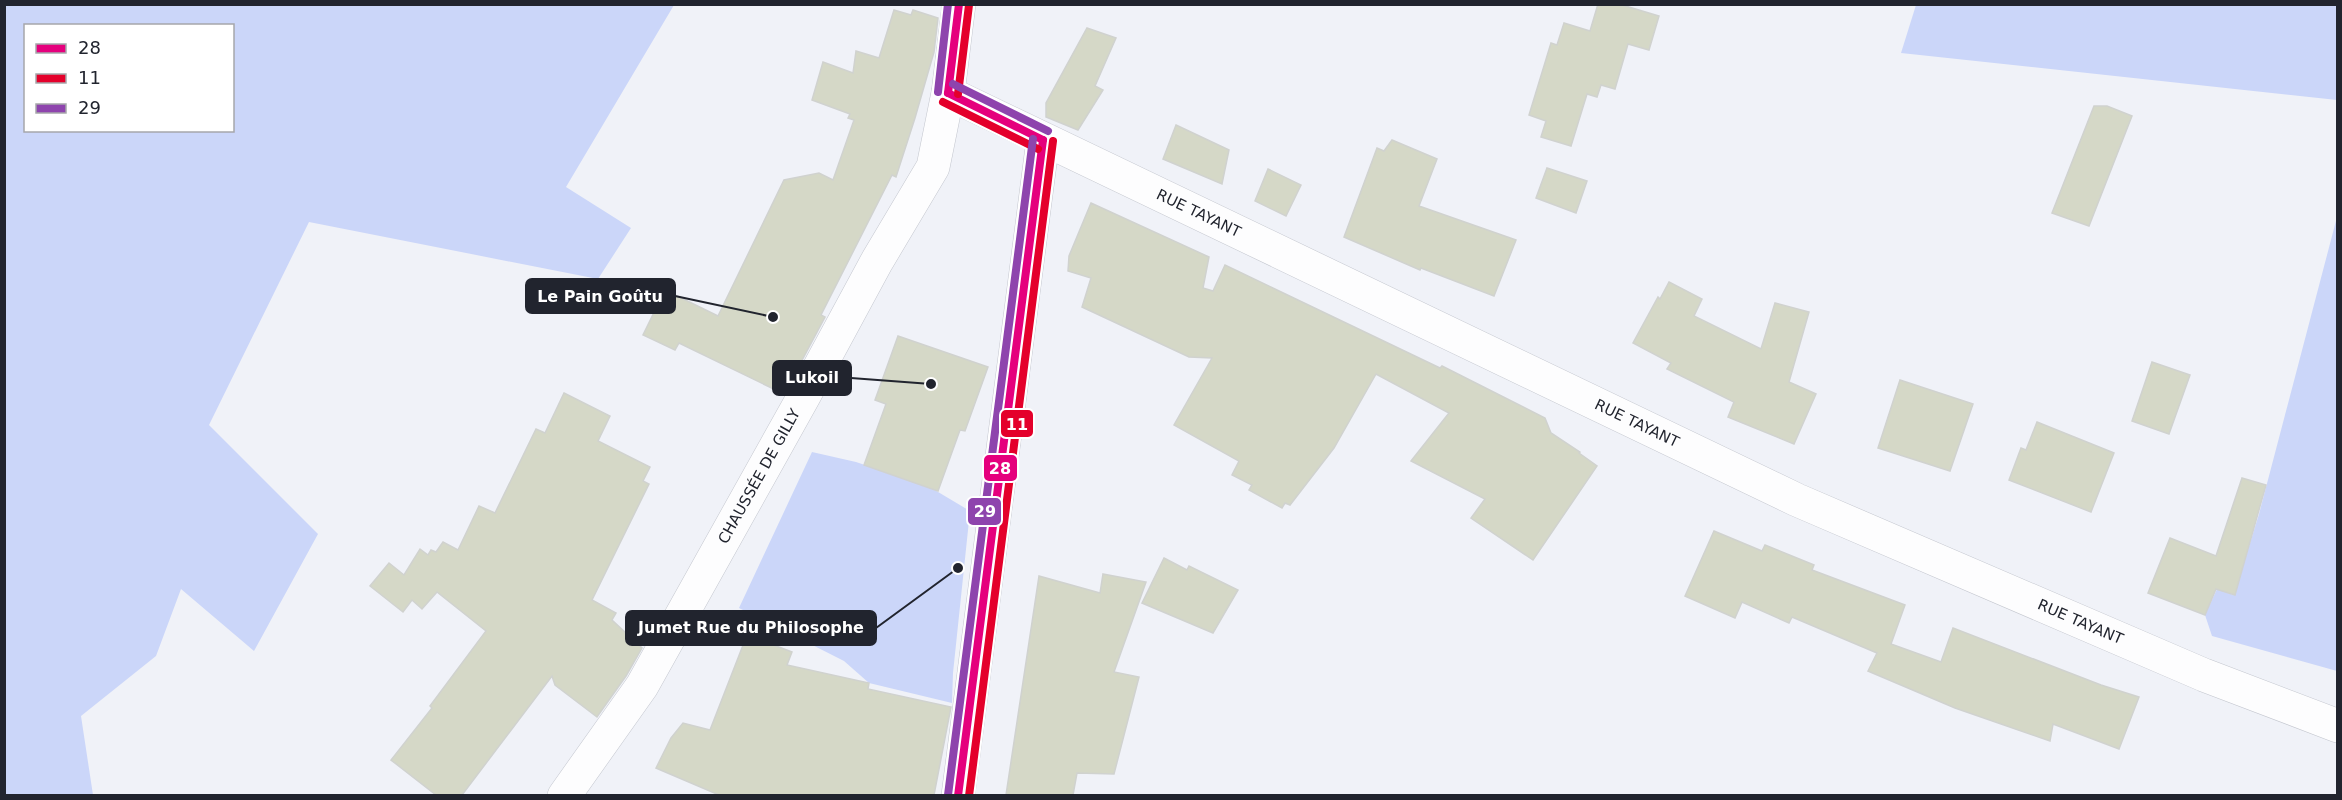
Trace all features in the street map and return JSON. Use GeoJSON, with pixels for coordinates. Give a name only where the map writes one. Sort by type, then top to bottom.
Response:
{"type":"FeatureCollection","features":[{"type":"Feature","properties":{"kind":"street","name":"CHAUSSÉE DE GILLY"},"geometry":{"type":"LineString","coordinates":[[564,795],[642,686],[877,261],[933,167],[948,93],[959,4]]}},
{"type":"Feature","properties":{"kind":"street","name":"RUE TAYANT"},"geometry":{"type":"LineString","coordinates":[[948,93],[1797,500],[2204,675],[2337,726]]}},
{"type":"Feature","properties":{"kind":"street"},"geometry":{"type":"LineString","coordinates":[[958,795],[1044,140]]}},
{"type":"Feature","properties":{"kind":"shaded area"},"geometry":{"type":"Polygon","coordinates":[[[4,5],[674,5],[566,187],[631,228],[598,279],[309,222],[209,425],[318,534],[254,651],[181,589],[156,656],[81,716],[93,795],[5,796],[4,5]]]}},
{"type":"Feature","properties":{"kind":"shaded area"},"geometry":{"type":"Polygon","coordinates":[[[1916,5],[2337,5],[2337,100],[1901,53],[1916,5]]]}},
{"type":"Feature","properties":{"kind":"shaded area"},"geometry":{"type":"Polygon","coordinates":[[[2337,217],[2337,671],[2212,636],[2205,615],[2217,589],[2234,595],[2259,514],[2337,217]]]}},
{"type":"Feature","properties":{"kind":"shaded area"},"geometry":{"type":"Polygon","coordinates":[[[812,452],[856,462],[928,486],[970,511],[953,673],[952,703],[869,683],[844,661],[739,608],[812,452]]]}},
{"type":"Feature","properties":{"kind":"building"},"geometry":{"type":"Polygon","coordinates":[[[1598,4],[1619,4],[1659,16],[1649,50],[1628,44],[1615,89],[1601,85],[1597,97],[1587,94],[1571,146],[1541,137],[1546,121],[1529,115],[1551,43],[1557,45],[1564,23],[1590,31],[1598,4]]]}},
{"type":"Feature","properties":{"kind":"building"},"geometry":{"type":"Polygon","coordinates":[[[894,10],[911,15],[913,10],[938,18],[934,52],[896,177],[892,175],[821,315],[825,317],[784,394],[679,343],[675,350],[643,335],[665,290],[718,316],[784,180],[819,173],[833,180],[854,120],[848,118],[850,114],[812,100],[823,62],[853,73],[856,51],[879,58],[894,10]]]}},
{"type":"Feature","properties":{"kind":"building"},"geometry":{"type":"Polygon","coordinates":[[[1087,28],[1116,38],[1095,86],[1103,90],[1078,130],[1046,117],[1046,103],[1087,28]]]}},
{"type":"Feature","properties":{"kind":"building"},"geometry":{"type":"Polygon","coordinates":[[[2094,106],[2107,106],[2132,116],[2089,226],[2052,213],[2094,106]]]}},
{"type":"Feature","properties":{"kind":"building"},"geometry":{"type":"Polygon","coordinates":[[[1176,125],[1229,150],[1222,184],[1163,159],[1176,125]]]}},
{"type":"Feature","properties":{"kind":"building"},"geometry":{"type":"Polygon","coordinates":[[[1392,140],[1437,159],[1419,206],[1516,240],[1494,296],[1421,268],[1420,270],[1344,237],[1377,148],[1384,151],[1392,140]]]}},
{"type":"Feature","properties":{"kind":"building"},"geometry":{"type":"Polygon","coordinates":[[[1547,168],[1587,181],[1576,213],[1536,198],[1547,168]]]}},
{"type":"Feature","properties":{"kind":"building"},"geometry":{"type":"Polygon","coordinates":[[[1268,169],[1301,185],[1286,216],[1255,201],[1268,169]]]}},
{"type":"Feature","properties":{"kind":"building"},"geometry":{"type":"Polygon","coordinates":[[[1091,203],[1209,257],[1203,288],[1213,291],[1225,265],[1440,368],[1442,366],[1545,418],[1551,433],[1597,466],[1533,560],[1471,518],[1485,499],[1411,461],[1449,413],[1376,374],[1334,448],[1290,505],[1285,503],[1282,508],[1249,490],[1252,485],[1232,475],[1239,461],[1174,425],[1212,358],[1189,357],[1082,307],[1091,278],[1068,271],[1069,256],[1091,203]]]}},
{"type":"Feature","properties":{"kind":"building"},"geometry":{"type":"Polygon","coordinates":[[[1669,282],[1702,299],[1694,316],[1761,349],[1775,303],[1809,312],[1789,382],[1816,394],[1794,444],[1728,417],[1734,402],[1667,369],[1671,363],[1633,343],[1658,297],[1660,299],[1669,282]]]}},
{"type":"Feature","properties":{"kind":"building"},"geometry":{"type":"Polygon","coordinates":[[[898,336],[988,367],[965,431],[960,430],[938,491],[864,465],[886,404],[875,400],[898,336]]]}},
{"type":"Feature","properties":{"kind":"building"},"geometry":{"type":"Polygon","coordinates":[[[2152,362],[2190,375],[2169,434],[2132,421],[2152,362]]]}},
{"type":"Feature","properties":{"kind":"building"},"geometry":{"type":"Polygon","coordinates":[[[1900,380],[1973,404],[1950,471],[1878,448],[1900,380]]]}},
{"type":"Feature","properties":{"kind":"building"},"geometry":{"type":"Polygon","coordinates":[[[564,393],[610,416],[598,441],[650,467],[643,481],[649,484],[592,600],[616,613],[612,620],[642,648],[626,676],[597,717],[555,685],[552,676],[462,795],[436,795],[391,760],[432,708],[430,706],[486,631],[437,592],[422,609],[412,600],[403,612],[370,586],[389,563],[404,575],[420,549],[428,555],[431,550],[436,552],[443,542],[458,550],[479,506],[495,513],[536,429],[545,433],[564,393]]]}},
{"type":"Feature","properties":{"kind":"building"},"geometry":{"type":"Polygon","coordinates":[[[2037,422],[2114,453],[2091,512],[2009,480],[2021,448],[2026,450],[2037,422]]]}},
{"type":"Feature","properties":{"kind":"building"},"geometry":{"type":"Polygon","coordinates":[[[2242,478],[2266,485],[2235,595],[2216,589],[2205,615],[2148,593],[2170,538],[2216,556],[2242,478]]]}},
{"type":"Feature","properties":{"kind":"building"},"geometry":{"type":"Polygon","coordinates":[[[1714,531],[1762,551],[1765,545],[1814,565],[1812,570],[1905,605],[1891,644],[1941,662],[1953,628],[2101,685],[2139,697],[2119,749],[2053,724],[2050,741],[1955,708],[1868,671],[1877,653],[1792,617],[1789,623],[1742,602],[1735,618],[1685,596],[1714,531]]]}},
{"type":"Feature","properties":{"kind":"building"},"geometry":{"type":"Polygon","coordinates":[[[1164,558],[1187,570],[1189,566],[1238,590],[1213,633],[1142,603],[1164,558]]]}},
{"type":"Feature","properties":{"kind":"building"},"geometry":{"type":"Polygon","coordinates":[[[1103,574],[1146,582],[1114,672],[1139,677],[1114,774],[1077,773],[1073,795],[1006,795],[1039,576],[1100,593],[1103,574]]]}},
{"type":"Feature","properties":{"kind":"building"},"geometry":{"type":"Polygon","coordinates":[[[747,635],[792,652],[787,665],[869,683],[868,689],[951,707],[934,795],[719,795],[656,768],[671,738],[683,723],[710,730],[747,635]]]}},
{"type":"Feature","properties":{"kind":"transit line","name":"29"},"geometry":{"type":"LineString","coordinates":[[938,92],[948,4]]}},
{"type":"Feature","properties":{"kind":"transit line","name":"28"},"geometry":{"type":"LineString","coordinates":[[948,93],[959,4]]}},
{"type":"Feature","properties":{"kind":"transit line","name":"11"},"geometry":{"type":"LineString","coordinates":[[958,94],[969,5]]}},
{"type":"Feature","properties":{"kind":"transit line","name":"29"},"geometry":{"type":"LineString","coordinates":[[953,84],[1048,131]]}},
{"type":"Feature","properties":{"kind":"transit line","name":"28"},"geometry":{"type":"LineString","coordinates":[[948,93],[1043,140]]}},
{"type":"Feature","properties":{"kind":"transit line","name":"11"},"geometry":{"type":"LineString","coordinates":[[943,102],[1038,149]]}},
{"type":"Feature","properties":{"kind":"transit line","name":"29"},"geometry":{"type":"LineString","coordinates":[[948,795],[1033,139]]}},
{"type":"Feature","properties":{"kind":"transit line","name":"28"},"geometry":{"type":"LineString","coordinates":[[958,796],[1043,140]]}},
{"type":"Feature","properties":{"kind":"transit line","name":"11"},"geometry":{"type":"LineString","coordinates":[[969,796],[1053,141]]}},
{"type":"Feature","properties":{"kind":"place","name":"Le Pain Goûtu"},"geometry":{"type":"Point","coordinates":[773,317]}},
{"type":"Feature","properties":{"kind":"place","name":"Lukoil"},"geometry":{"type":"Point","coordinates":[931,384]}},
{"type":"Feature","properties":{"kind":"place","name":"Jumet Rue du Philosophe"},"geometry":{"type":"Point","coordinates":[958,568]}}]}
